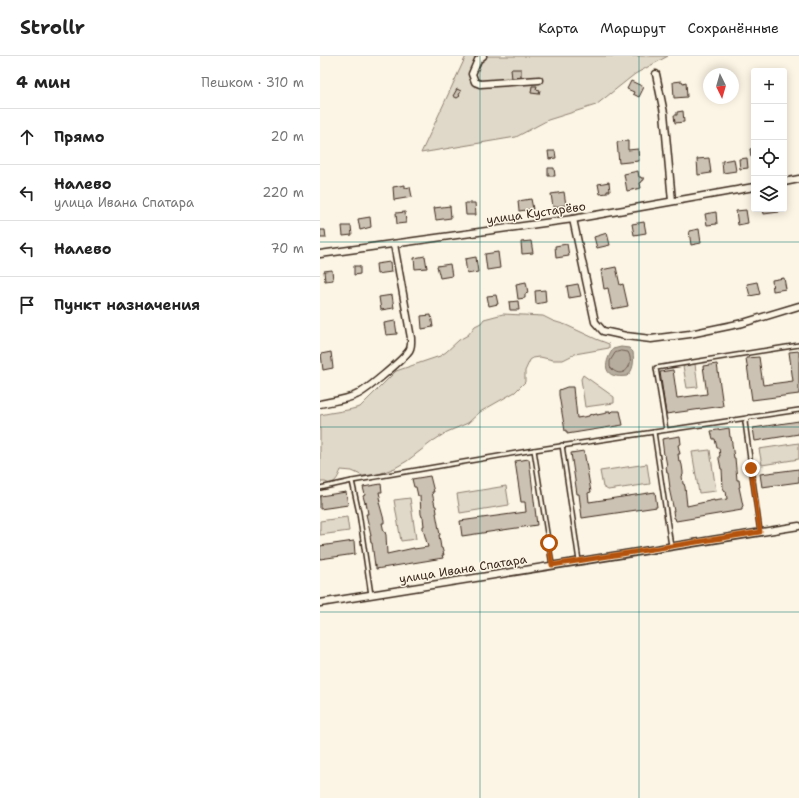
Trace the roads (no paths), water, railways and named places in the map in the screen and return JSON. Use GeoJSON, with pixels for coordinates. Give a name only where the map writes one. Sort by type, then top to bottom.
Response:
{"type":"FeatureCollection","features":[{"type":"Feature","properties":{"kind":"street"},"geometry":{"type":"LineString","coordinates":[[483,56],[478,60],[472,74],[475,82],[480,84],[539,80]]}},
{"type":"Feature","properties":{"kind":"street"},"geometry":{"type":"LineString","coordinates":[[656,74],[664,113],[672,201]]}},
{"type":"Feature","properties":{"kind":"street"},"geometry":{"type":"LineString","coordinates":[[787,181],[799,179]]}},
{"type":"Feature","properties":{"kind":"street","name":"улица Кустарёво"},"geometry":{"type":"LineString","coordinates":[[320,254],[573,219],[751,188]]}},
{"type":"Feature","properties":{"kind":"street"},"geometry":{"type":"LineString","coordinates":[[573,219],[595,322],[603,331],[651,339],[682,335],[743,323],[799,306]]}},
{"type":"Feature","properties":{"kind":"street"},"geometry":{"type":"LineString","coordinates":[[320,404],[347,398],[362,392],[395,364],[411,348],[411,338],[394,244]]}},
{"type":"Feature","properties":{"kind":"street","name":"улица Ивана Спатара"},"geometry":{"type":"LineString","coordinates":[[320,603],[799,526]]}},
{"type":"Feature","properties":{"kind":"lane"},"geometry":{"type":"LineString","coordinates":[[666,430],[656,368],[799,345]]}},
{"type":"Feature","properties":{"kind":"lane"},"geometry":{"type":"LineString","coordinates":[[320,488],[352,481],[562,445],[799,410]]}},
{"type":"Feature","properties":{"kind":"lane"},"geometry":{"type":"LineString","coordinates":[[749,417],[746,419],[744,425],[760,532]]}},
{"type":"Feature","properties":{"kind":"lane"},"geometry":{"type":"LineString","coordinates":[[654,432],[671,546]]}},
{"type":"Feature","properties":{"kind":"lane"},"geometry":{"type":"LineString","coordinates":[[562,445],[579,561]]}},
{"type":"Feature","properties":{"kind":"lane"},"geometry":{"type":"LineString","coordinates":[[534,450],[552,565]]}},
{"type":"Feature","properties":{"kind":"lane"},"geometry":{"type":"LineString","coordinates":[[352,481],[359,513],[371,595]]}},
{"type":"Feature","properties":{"kind":"water"},"geometry":{"type":"Polygon","coordinates":[[[621,347],[629,348],[633,352],[633,365],[627,376],[614,375],[607,370],[607,361],[613,349],[621,347]]]}}]}
